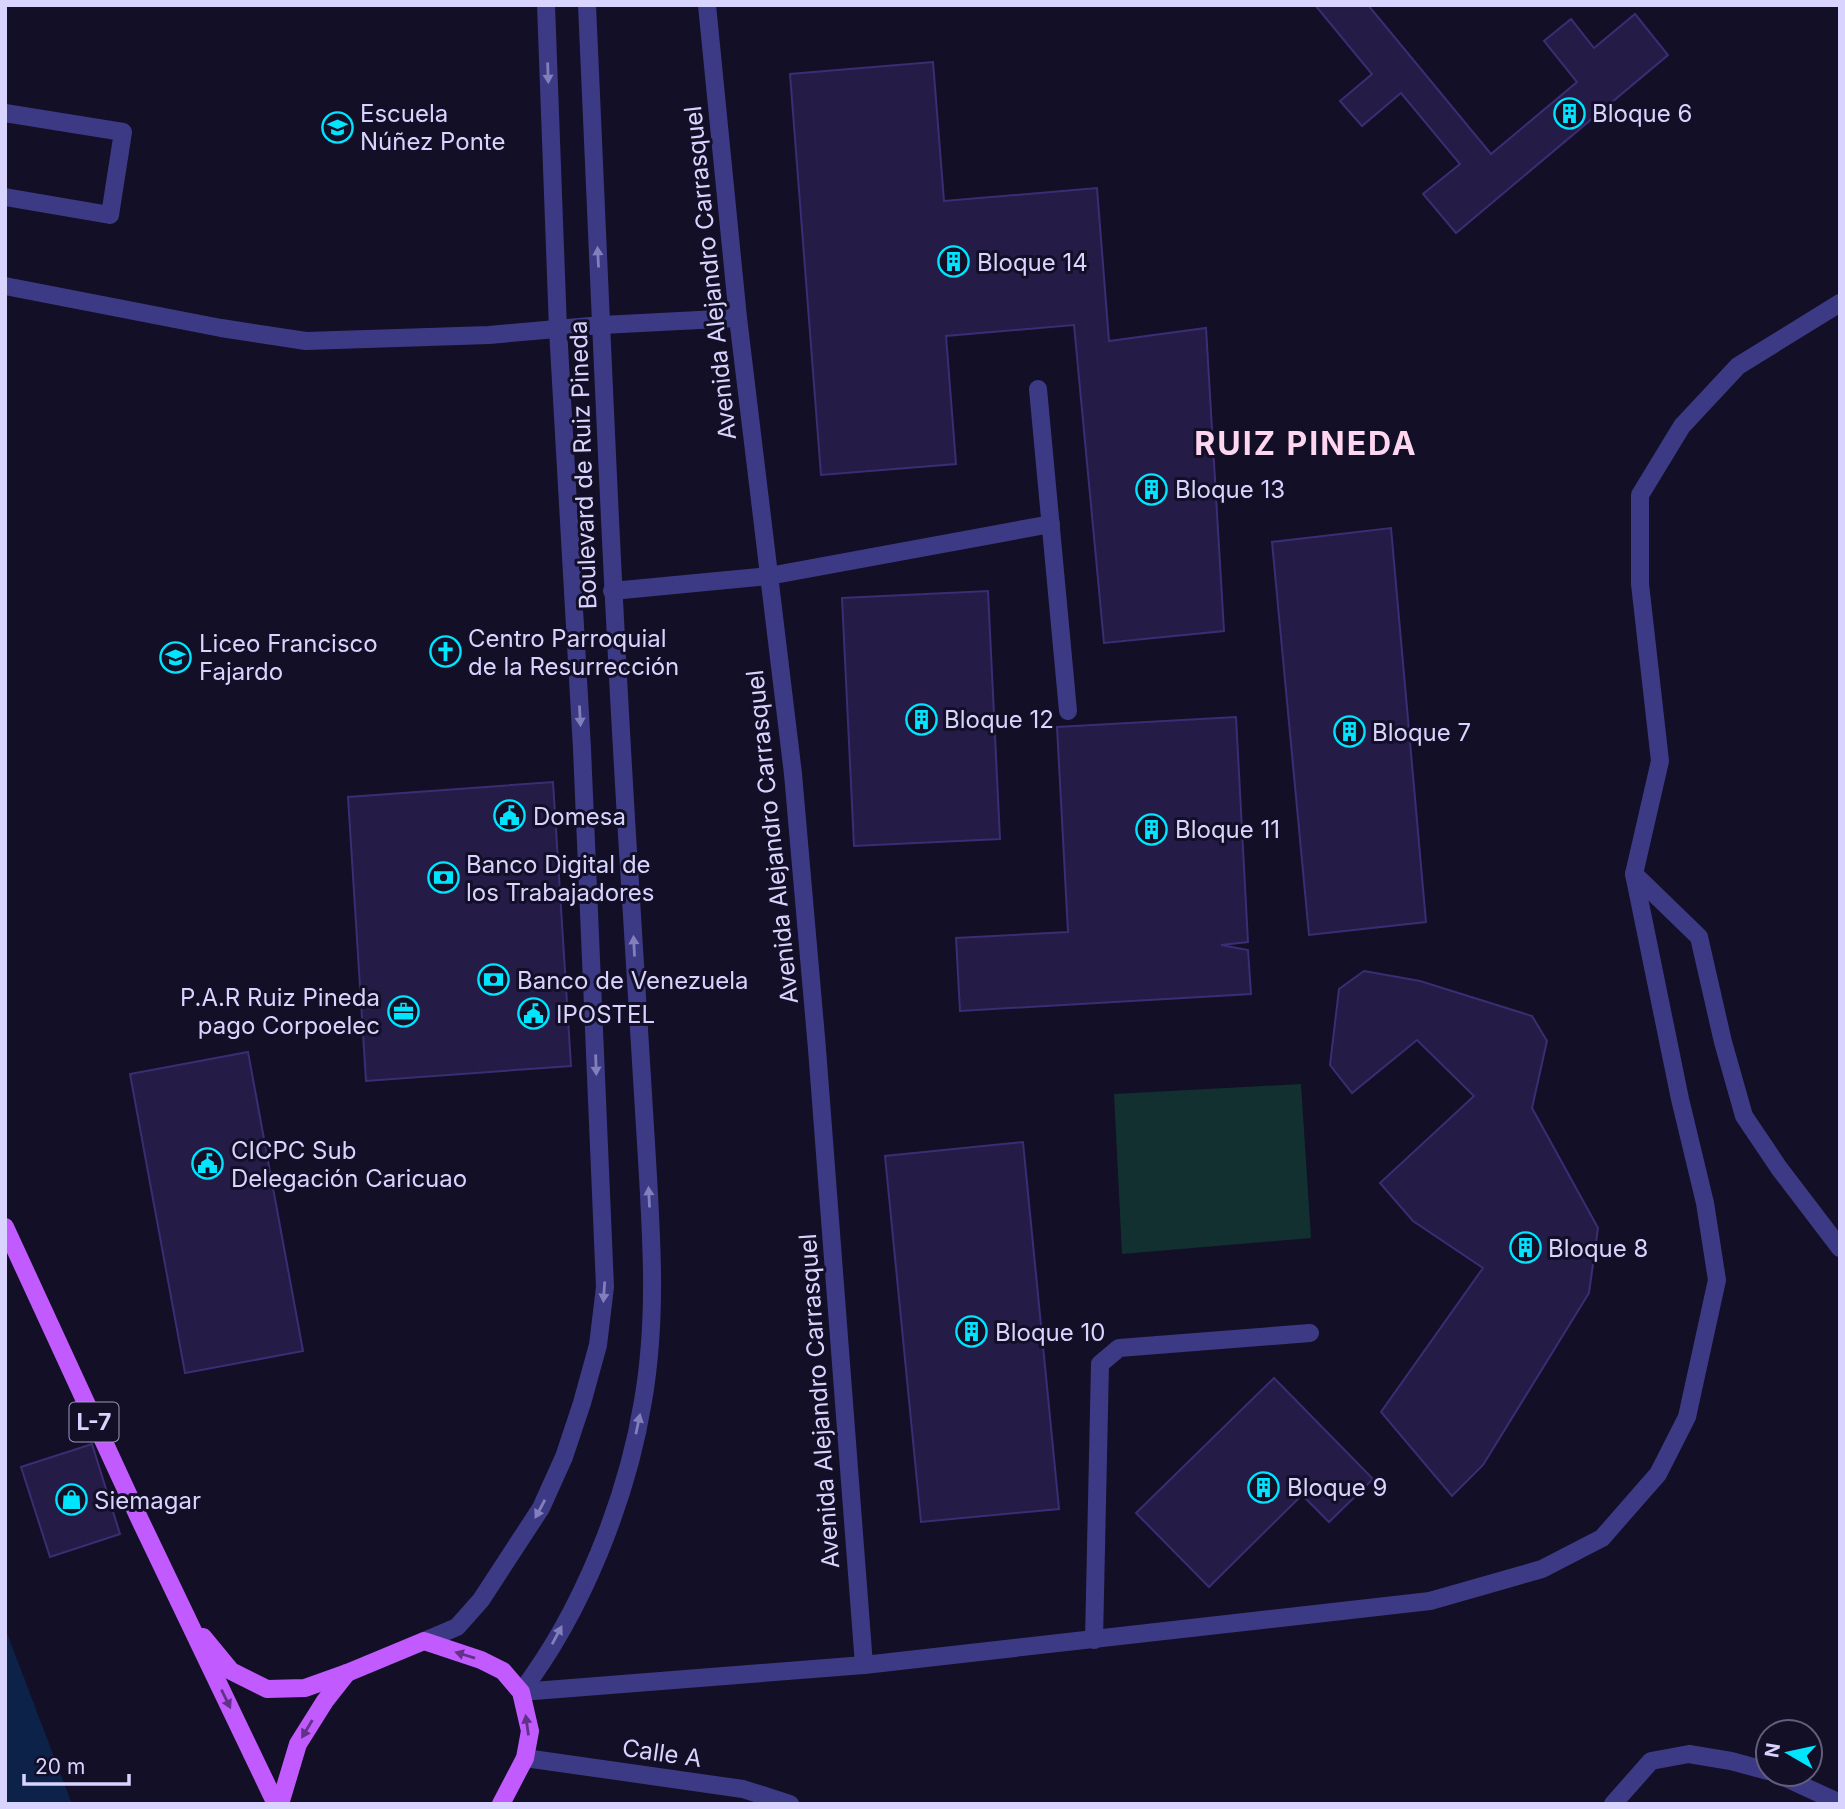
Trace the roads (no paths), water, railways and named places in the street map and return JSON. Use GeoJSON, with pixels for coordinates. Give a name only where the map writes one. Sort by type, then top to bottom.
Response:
{"type":"FeatureCollection","features":[{"type":"Feature","properties":{"kind":"main road","name":"L-7"},"geometry":{"type":"LineString","coordinates":[[5,1227],[185,1616],[278,1804]]}},
{"type":"Feature","properties":{"kind":"main road","name":"L-7"},"geometry":{"type":"LineString","coordinates":[[185,1616],[231,1671],[267,1689],[305,1688],[347,1674]]}},
{"type":"Feature","properties":{"kind":"main road"},"geometry":{"type":"LineString","coordinates":[[278,1804],[298,1744],[325,1701],[347,1674],[424,1641],[481,1660],[503,1671],[521,1692],[530,1731],[525,1758],[501,1804]]}},
{"type":"Feature","properties":{"kind":"street","name":"Boulevard de Ruiz Pineda"},"geometry":{"type":"LineString","coordinates":[[424,1641],[457,1627],[481,1600],[541,1508],[564,1457],[582,1403],[598,1345],[605,1287],[582,749],[558,330],[546,5]]}},
{"type":"Feature","properties":{"kind":"street","name":"Boulevard de Ruiz Pineda"},"geometry":{"type":"LineString","coordinates":[[521,1692],[542,1664],[584,1583],[619,1504],[643,1401],[653,1328],[648,1176],[612,591],[587,5]]}},
{"type":"Feature","properties":{"kind":"street","name":"Avenida Alejandro Carrasquel"},"geometry":{"type":"LineString","coordinates":[[706,5],[738,318],[793,774],[817,1049],[863,1665]]}},
{"type":"Feature","properties":{"kind":"street"},"geometry":{"type":"LineString","coordinates":[[5,113],[123,132],[110,215],[5,197]]}},
{"type":"Feature","properties":{"kind":"street"},"geometry":{"type":"LineString","coordinates":[[5,286],[220,328],[306,341],[475,335],[738,318]]}},
{"type":"Feature","properties":{"kind":"street"},"geometry":{"type":"LineString","coordinates":[[521,1692],[863,1665],[1430,1601],[1542,1569],[1602,1538],[1658,1474],[1687,1418],[1717,1280],[1705,1203],[1680,1098],[1634,874],[1660,761],[1640,584],[1640,495],[1682,426],[1738,366],[1840,303]]}},
{"type":"Feature","properties":{"kind":"street"},"geometry":{"type":"LineString","coordinates":[[1038,389],[1068,710]]}},
{"type":"Feature","properties":{"kind":"street"},"geometry":{"type":"LineString","coordinates":[[612,591],[769,576],[1051,524]]}},
{"type":"Feature","properties":{"kind":"street"},"geometry":{"type":"LineString","coordinates":[[1634,874],[1699,937],[1723,1042],[1744,1116],[1779,1168],[1840,1248]]}},
{"type":"Feature","properties":{"kind":"street"},"geometry":{"type":"LineString","coordinates":[[1094,1640],[1100,1364],[1119,1348],[1310,1333]]}},
{"type":"Feature","properties":{"kind":"street"},"geometry":{"type":"LineString","coordinates":[[1613,1804],[1651,1761],[1689,1754],[1754,1767]]}},
{"type":"Feature","properties":{"kind":"street","name":"Calle A"},"geometry":{"type":"LineString","coordinates":[[525,1758],[743,1789],[790,1804]]}},
{"type":"Feature","properties":{"kind":"street"},"geometry":{"type":"LineString","coordinates":[[1807,1788],[1840,1803]]}},
{"type":"Feature","properties":{"kind":"water"},"geometry":{"type":"Polygon","coordinates":[[[5,1628],[72,1804],[5,1804],[5,1628]]]}},
{"type":"Feature","properties":{"kind":"place","name":"Bloque 6"},"geometry":{"type":"Point","coordinates":[1569,113]}},
{"type":"Feature","properties":{"kind":"place","name":"Escuela Núñez Ponte"},"geometry":{"type":"Point","coordinates":[337,127]}},
{"type":"Feature","properties":{"kind":"place","name":"Bloque 14"},"geometry":{"type":"Point","coordinates":[954,262]}},
{"type":"Feature","properties":{"kind":"place","name":"Bloque 13"},"geometry":{"type":"Point","coordinates":[1152,489]}},
{"type":"Feature","properties":{"kind":"place","name":"Centro Parroquial de la Resurrección"},"geometry":{"type":"Point","coordinates":[445,652]}},
{"type":"Feature","properties":{"kind":"place","name":"Liceo Francisco Fajardo"},"geometry":{"type":"Point","coordinates":[176,657]}},
{"type":"Feature","properties":{"kind":"place","name":"Bloque 12"},"geometry":{"type":"Point","coordinates":[921,719]}},
{"type":"Feature","properties":{"kind":"place","name":"Bloque 7"},"geometry":{"type":"Point","coordinates":[1349,732]}},
{"type":"Feature","properties":{"kind":"place","name":"Domesa"},"geometry":{"type":"Point","coordinates":[510,816]}},
{"type":"Feature","properties":{"kind":"place","name":"Bloque 11"},"geometry":{"type":"Point","coordinates":[1152,829]}},
{"type":"Feature","properties":{"kind":"place","name":"Banco Digital de los Trabajadores"},"geometry":{"type":"Point","coordinates":[443,878]}},
{"type":"Feature","properties":{"kind":"place","name":"Banco de Venezuela"},"geometry":{"type":"Point","coordinates":[494,980]}},
{"type":"Feature","properties":{"kind":"place","name":"P.A.R Ruiz Pineda pago Corpoelec"},"geometry":{"type":"Point","coordinates":[403,1011]}},
{"type":"Feature","properties":{"kind":"place","name":"IPOSTEL"},"geometry":{"type":"Point","coordinates":[533,1014]}},
{"type":"Feature","properties":{"kind":"place","name":"CICPC Sub Delegación Caricuao"},"geometry":{"type":"Point","coordinates":[208,1164]}},
{"type":"Feature","properties":{"kind":"place","name":"Bloque 8"},"geometry":{"type":"Point","coordinates":[1525,1248]}},
{"type":"Feature","properties":{"kind":"place","name":"Bloque 10"},"geometry":{"type":"Point","coordinates":[972,1332]}},
{"type":"Feature","properties":{"kind":"place","name":"Bloque 9"},"geometry":{"type":"Point","coordinates":[1264,1487]}},
{"type":"Feature","properties":{"kind":"place","name":"Siemagar"},"geometry":{"type":"Point","coordinates":[71,1500]}},
{"type":"Feature","properties":{"kind":"district","name":"RUIZ PINEDA"},"geometry":{"type":"Point","coordinates":[1306,443]}}]}
